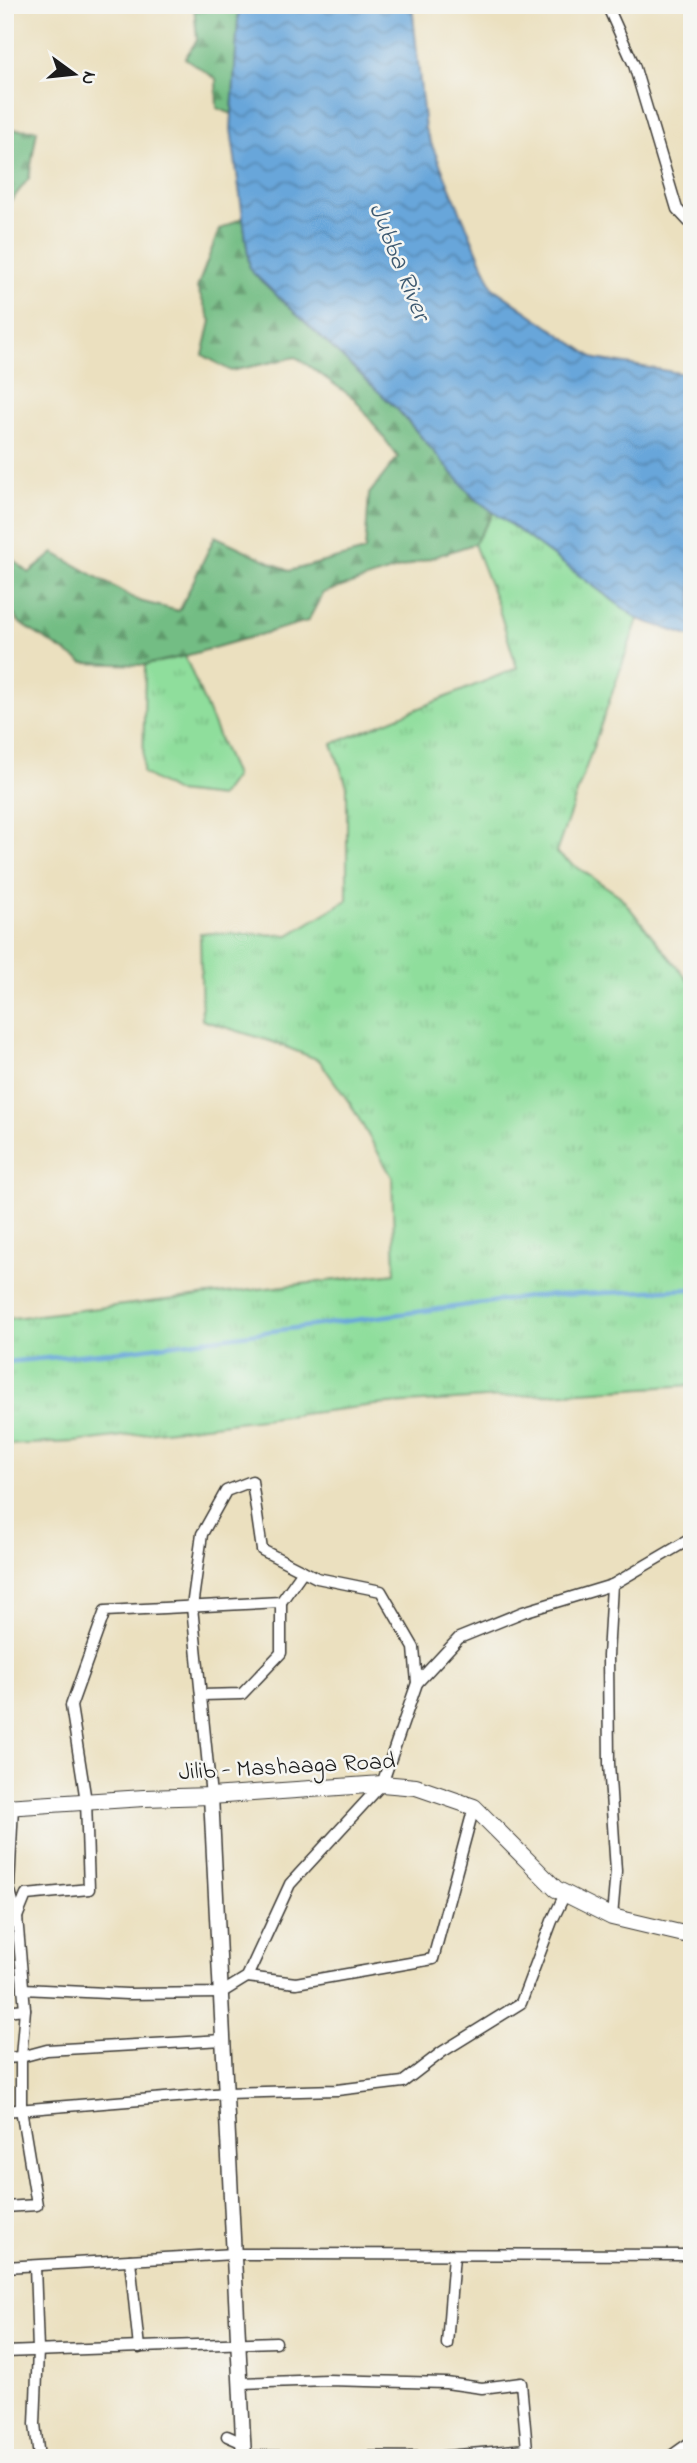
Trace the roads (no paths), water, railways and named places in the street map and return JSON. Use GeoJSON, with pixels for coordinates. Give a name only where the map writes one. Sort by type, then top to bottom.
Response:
{"type":"FeatureCollection","features":[{"type":"Feature","properties":{"kind":"main road","name":"Jilib - Mashaaga Road"},"geometry":{"type":"LineString","coordinates":[[9,1806],[382,1784],[416,1787],[474,1807],[556,1889],[565,1894],[612,1917],[684,1934],[692,1933]]}},
{"type":"Feature","properties":{"kind":"street"},"geometry":{"type":"LineString","coordinates":[[607,5],[634,65],[677,209],[692,225]]}},
{"type":"Feature","properties":{"kind":"street"},"geometry":{"type":"LineString","coordinates":[[243,2452],[211,1796],[192,1607],[202,1534],[226,1491],[252,1481],[262,1550],[317,1578],[381,1591],[414,1648],[417,1684]]}},
{"type":"Feature","properties":{"kind":"street"},"geometry":{"type":"LineString","coordinates":[[23,1989],[127,1994],[221,1993],[247,1977],[290,1884],[382,1784],[417,1684],[459,1638],[523,1612],[612,1586],[692,1538]]}},
{"type":"Feature","properties":{"kind":"street"},"geometry":{"type":"LineString","coordinates":[[202,1695],[242,1694],[281,1653],[281,1602],[303,1571]]}},
{"type":"Feature","properties":{"kind":"street"},"geometry":{"type":"LineString","coordinates":[[612,1586],[608,1656],[609,1763],[616,1871],[612,1917]]}},
{"type":"Feature","properties":{"kind":"street"},"geometry":{"type":"LineString","coordinates":[[18,1917],[26,1895],[89,1889],[86,1801],[71,1706],[105,1611],[281,1602]]}},
{"type":"Feature","properties":{"kind":"street"},"geometry":{"type":"LineString","coordinates":[[5,2207],[37,2205],[21,2109],[25,2009],[18,1917],[9,1886],[9,1806]]}},
{"type":"Feature","properties":{"kind":"street"},"geometry":{"type":"LineString","coordinates":[[247,1977],[296,1983],[433,1959],[474,1807]]}},
{"type":"Feature","properties":{"kind":"street"},"geometry":{"type":"LineString","coordinates":[[5,2111],[226,2093],[337,2090],[403,2082],[442,2052],[521,2003],[565,1894]]}},
{"type":"Feature","properties":{"kind":"street"},"geometry":{"type":"LineString","coordinates":[[5,1917],[18,1917]]}},
{"type":"Feature","properties":{"kind":"street"},"geometry":{"type":"LineString","coordinates":[[5,2011],[25,2009]]}},
{"type":"Feature","properties":{"kind":"street"},"geometry":{"type":"LineString","coordinates":[[5,2058],[47,2050],[223,2040]]}},
{"type":"Feature","properties":{"kind":"street"},"geometry":{"type":"LineString","coordinates":[[5,2267],[234,2254],[692,2255]]}},
{"type":"Feature","properties":{"kind":"street"},"geometry":{"type":"LineString","coordinates":[[447,2344],[454,2255]]}},
{"type":"Feature","properties":{"kind":"street"},"geometry":{"type":"LineString","coordinates":[[130,2260],[139,2348]]}},
{"type":"Feature","properties":{"kind":"street"},"geometry":{"type":"LineString","coordinates":[[35,2266],[38,2350],[35,2424],[39,2458]]}},
{"type":"Feature","properties":{"kind":"street"},"geometry":{"type":"LineString","coordinates":[[5,2352],[276,2342]]}},
{"type":"Feature","properties":{"kind":"street"},"geometry":{"type":"LineString","coordinates":[[227,2437],[243,2452],[283,2458],[347,2455],[435,2456],[527,2449],[522,2383],[482,2388],[446,2383],[327,2380],[240,2383]]}},
{"type":"Feature","properties":{"kind":"street"},"geometry":{"type":"LineString","coordinates":[[668,2458],[692,2441]]}},
{"type":"Feature","properties":{"kind":"water","name":"Jubba River"},"geometry":{"type":"Polygon","coordinates":[[[239,5],[412,5],[425,129],[493,288],[596,359],[692,375],[692,637],[638,619],[473,497],[398,410],[250,270],[231,129],[239,5]]]}},
{"type":"Feature","properties":{"kind":"waterway"},"geometry":{"type":"LineString","coordinates":[[5,1362],[122,1351],[536,1296],[692,1289]]}}]}
